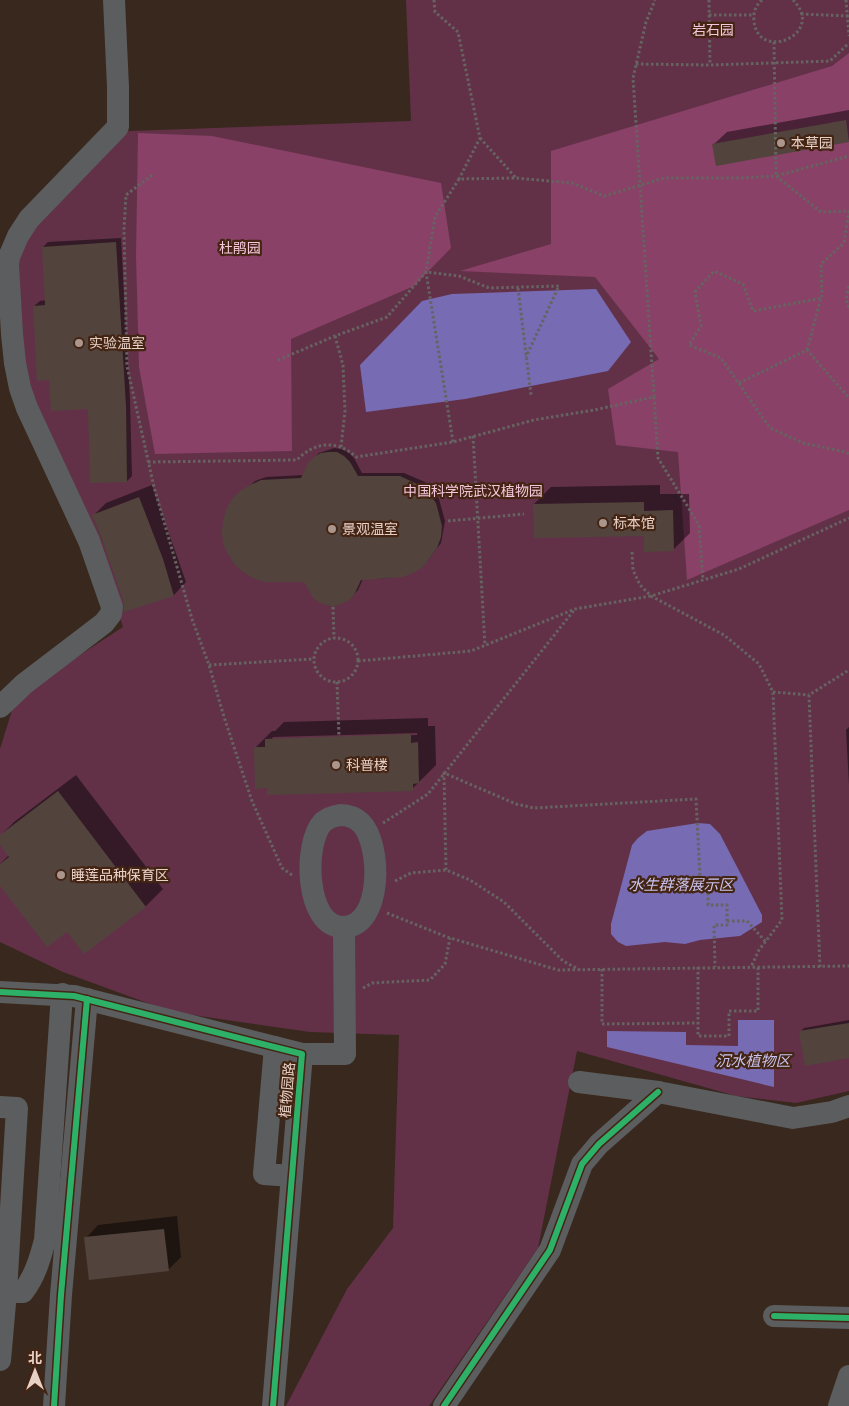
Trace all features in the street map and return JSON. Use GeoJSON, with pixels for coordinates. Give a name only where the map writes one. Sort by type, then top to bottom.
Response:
{"type":"FeatureCollection","features":[{"type":"Feature","properties":{"kind":"street"},"geometry":{"type":"LineString","coordinates":[[0,707],[24,684],[104,623],[111,614],[112,607],[89,541],[27,408],[20,388],[12,334],[8,265],[12,247],[29,219],[118,127],[114,0]]}},
{"type":"Feature","properties":{"kind":"street"},"geometry":{"type":"LineString","coordinates":[[340,814],[354,817],[368,833],[372,845],[375,871],[372,897],[364,917],[358,923],[344,927],[332,924],[319,912],[311,882],[311,859],[319,828],[324,821],[340,814]]}},
{"type":"Feature","properties":{"kind":"street"},"geometry":{"type":"LineString","coordinates":[[302,1054],[345,1054],[344,927]]}},
{"type":"Feature","properties":{"kind":"street","name":"植物园路"},"geometry":{"type":"LineString","coordinates":[[0,992],[62,994],[88,999],[302,1054],[273,1406]]}},
{"type":"Feature","properties":{"kind":"street"},"geometry":{"type":"LineString","coordinates":[[6,1292],[23,1292],[37,1268],[45,1240],[62,994]]}},
{"type":"Feature","properties":{"kind":"street"},"geometry":{"type":"LineString","coordinates":[[54,1406],[61,1295],[88,999]]}},
{"type":"Feature","properties":{"kind":"street"},"geometry":{"type":"LineString","coordinates":[[275,1047],[264,1174],[292,1176]]}},
{"type":"Feature","properties":{"kind":"street"},"geometry":{"type":"LineString","coordinates":[[579,1082],[658,1092],[793,1118],[832,1112],[849,1106]]}},
{"type":"Feature","properties":{"kind":"street"},"geometry":{"type":"LineString","coordinates":[[444,1406],[550,1250],[582,1164],[600,1144],[658,1092]]}},
{"type":"Feature","properties":{"kind":"street"},"geometry":{"type":"LineString","coordinates":[[0,1107],[17,1108],[0,1360]]}},
{"type":"Feature","properties":{"kind":"street"},"geometry":{"type":"LineString","coordinates":[[774,1316],[849,1318]]}},
{"type":"Feature","properties":{"kind":"street"},"geometry":{"type":"LineString","coordinates":[[840,1406],[849,1376]]}},
{"type":"Feature","properties":{"kind":"path"},"geometry":{"type":"LineString","coordinates":[[434,0],[435,12],[458,32],[480,138],[516,178]]}},
{"type":"Feature","properties":{"kind":"path"},"geometry":{"type":"LineString","coordinates":[[655,0],[646,22],[633,78],[658,458],[699,525],[703,580]]}},
{"type":"Feature","properties":{"kind":"path"},"geometry":{"type":"LineString","coordinates":[[709,0],[710,65]]}},
{"type":"Feature","properties":{"kind":"path"},"geometry":{"type":"LineString","coordinates":[[762,0],[758,4],[754,15],[755,27],[766,40],[774,42],[789,40],[799,29],[802,22],[801,14],[799,7],[793,0]]}},
{"type":"Feature","properties":{"kind":"path"},"geometry":{"type":"LineString","coordinates":[[846,0],[849,36]]}},
{"type":"Feature","properties":{"kind":"path"},"geometry":{"type":"LineString","coordinates":[[801,14],[848,16]]}},
{"type":"Feature","properties":{"kind":"path"},"geometry":{"type":"LineString","coordinates":[[709,15],[754,15]]}},
{"type":"Feature","properties":{"kind":"path"},"geometry":{"type":"LineString","coordinates":[[739,383],[807,350],[822,298],[821,264],[844,243],[848,227],[849,211],[820,212],[776,176],[774,42]]}},
{"type":"Feature","properties":{"kind":"path"},"geometry":{"type":"LineString","coordinates":[[636,64],[710,65],[830,61],[849,43]]}},
{"type":"Feature","properties":{"kind":"path"},"geometry":{"type":"LineString","coordinates":[[453,442],[426,272],[435,217],[459,179],[480,138]]}},
{"type":"Feature","properties":{"kind":"path"},"geometry":{"type":"LineString","coordinates":[[459,179],[516,178],[572,183],[604,196],[664,178],[776,176],[849,156]]}},
{"type":"Feature","properties":{"kind":"path"},"geometry":{"type":"LineString","coordinates":[[152,175],[126,195],[124,229],[127,366],[154,487],[192,619],[209,664],[224,717],[252,801],[282,868],[296,878]]}},
{"type":"Feature","properties":{"kind":"path"},"geometry":{"type":"LineString","coordinates":[[848,227],[849,234]]}},
{"type":"Feature","properties":{"kind":"path"},"geometry":{"type":"LineString","coordinates":[[822,298],[753,311],[743,284],[714,271],[694,292],[701,326],[689,345],[721,358],[770,428],[803,443],[849,454]]}},
{"type":"Feature","properties":{"kind":"path"},"geometry":{"type":"LineString","coordinates":[[426,272],[459,276],[489,288],[559,286],[526,357]]}},
{"type":"Feature","properties":{"kind":"path"},"geometry":{"type":"LineString","coordinates":[[278,360],[387,317],[426,272]]}},
{"type":"Feature","properties":{"kind":"path"},"geometry":{"type":"LineString","coordinates":[[849,286],[846,299],[849,308]]}},
{"type":"Feature","properties":{"kind":"path"},"geometry":{"type":"LineString","coordinates":[[518,288],[531,395]]}},
{"type":"Feature","properties":{"kind":"path"},"geometry":{"type":"LineString","coordinates":[[335,336],[343,364],[345,411],[341,447]]}},
{"type":"Feature","properties":{"kind":"path"},"geometry":{"type":"LineString","coordinates":[[807,350],[849,398]]}},
{"type":"Feature","properties":{"kind":"path"},"geometry":{"type":"LineString","coordinates":[[148,462],[297,460],[306,450],[327,444],[348,449],[356,457],[453,442],[534,420],[594,410],[654,396]]}},
{"type":"Feature","properties":{"kind":"path"},"geometry":{"type":"LineString","coordinates":[[473,436],[484,646]]}},
{"type":"Feature","properties":{"kind":"path"},"geometry":{"type":"LineString","coordinates":[[448,521],[524,514]]}},
{"type":"Feature","properties":{"kind":"path"},"geometry":{"type":"LineString","coordinates":[[358,661],[471,651],[575,609],[651,596],[739,569],[849,518]]}},
{"type":"Feature","properties":{"kind":"path"},"geometry":{"type":"LineString","coordinates":[[632,552],[633,570],[640,585],[651,596],[724,635],[759,664],[773,692],[782,920],[759,950],[751,967]]}},
{"type":"Feature","properties":{"kind":"path"},"geometry":{"type":"LineString","coordinates":[[333,606],[334,638]]}},
{"type":"Feature","properties":{"kind":"path"},"geometry":{"type":"LineString","coordinates":[[368,833],[428,794],[575,609]]}},
{"type":"Feature","properties":{"kind":"path"},"geometry":{"type":"LineString","coordinates":[[334,638],[347,641],[353,646],[357,653],[358,661],[356,670],[351,676],[337,682],[322,678],[317,672],[313,659],[319,645],[326,640],[334,638]]}},
{"type":"Feature","properties":{"kind":"path"},"geometry":{"type":"LineString","coordinates":[[209,664],[313,659]]}},
{"type":"Feature","properties":{"kind":"path"},"geometry":{"type":"LineString","coordinates":[[773,692],[809,694],[849,670]]}},
{"type":"Feature","properties":{"kind":"path"},"geometry":{"type":"LineString","coordinates":[[337,682],[338,737]]}},
{"type":"Feature","properties":{"kind":"path"},"geometry":{"type":"LineString","coordinates":[[809,694],[820,967]]}},
{"type":"Feature","properties":{"kind":"path"},"geometry":{"type":"LineString","coordinates":[[444,773],[446,870]]}},
{"type":"Feature","properties":{"kind":"path"},"geometry":{"type":"LineString","coordinates":[[444,773],[516,804],[534,808],[696,799],[700,876],[684,876],[684,885],[708,885],[708,904],[727,904],[727,925],[714,925],[715,967]]}},
{"type":"Feature","properties":{"kind":"path"},"geometry":{"type":"LineString","coordinates":[[390,883],[411,873],[446,870],[470,880],[504,902],[563,961],[580,970]]}},
{"type":"Feature","properties":{"kind":"path"},"geometry":{"type":"LineString","coordinates":[[380,910],[450,938],[558,970],[849,966]]}},
{"type":"Feature","properties":{"kind":"path"},"geometry":{"type":"LineString","coordinates":[[727,921],[747,921],[766,942]]}},
{"type":"Feature","properties":{"kind":"path"},"geometry":{"type":"LineString","coordinates":[[344,997],[372,983],[430,980],[446,964],[450,938]]}},
{"type":"Feature","properties":{"kind":"path"},"geometry":{"type":"LineString","coordinates":[[698,967],[698,1036],[729,1036],[729,1011],[758,1011],[758,967]]}},
{"type":"Feature","properties":{"kind":"path"},"geometry":{"type":"LineString","coordinates":[[602,969],[602,1024],[698,1023]]}},
{"type":"Feature","properties":{"kind":"green space","name":"中国科学院武汉植物园"},"geometry":{"type":"Polygon","coordinates":[[[406,0],[849,0],[849,1091],[796,1103],[736,1096],[577,1051],[538,1248],[429,1406],[286,1406],[347,1289],[393,1228],[399,1035],[310,1032],[172,1012],[63,972],[0,942],[0,749],[13,707],[23,692],[123,627],[90,525],[25,384],[18,270],[19,258],[26,238],[122,134],[130,131],[411,121],[406,0]]]}},
{"type":"Feature","properties":{"kind":"green space"},"geometry":{"type":"Polygon","coordinates":[[[849,53],[849,510],[687,580],[678,452],[616,445],[608,389],[659,359],[595,277],[460,271],[551,244],[551,151],[832,66],[849,53]]]}},
{"type":"Feature","properties":{"kind":"green space","name":"杜鹃园"},"geometry":{"type":"Polygon","coordinates":[[[138,133],[212,136],[441,183],[451,248],[414,286],[291,339],[292,451],[155,454],[139,367],[136,256],[138,133]]]}},
{"type":"Feature","properties":{"kind":"water"},"geometry":{"type":"Polygon","coordinates":[[[596,289],[631,342],[608,371],[465,399],[366,412],[360,365],[422,301],[452,294],[596,289]]]}},
{"type":"Feature","properties":{"kind":"water","name":"水生群落展示区"},"geometry":{"type":"Polygon","coordinates":[[[698,823],[710,824],[720,834],[762,915],[762,922],[740,936],[700,940],[685,944],[665,942],[626,946],[618,942],[611,934],[611,924],[632,845],[647,831],[698,823]]]}},
{"type":"Feature","properties":{"kind":"water","name":"沉水植物区"},"geometry":{"type":"Polygon","coordinates":[[[738,1020],[774,1020],[774,1087],[607,1047],[607,1031],[686,1032],[686,1045],[738,1046],[738,1020]]]}},
{"type":"Feature","properties":{"kind":"building","name":"本草园"},"geometry":{"type":"Polygon","coordinates":[[[846,120],[849,142],[716,166],[712,144],[846,120]]]}},
{"type":"Feature","properties":{"kind":"building","name":"实验温室"},"geometry":{"type":"Polygon","coordinates":[[[116,242],[126,406],[127,482],[90,483],[88,409],[51,411],[49,380],[37,381],[33,306],[45,305],[42,247],[116,242]]]}},
{"type":"Feature","properties":{"kind":"building","name":"景观温室"},"geometry":{"type":"Polygon","coordinates":[[[337,452],[344,456],[358,476],[400,476],[421,486],[436,503],[442,526],[437,548],[423,567],[403,577],[361,580],[354,595],[348,601],[333,607],[318,602],[304,582],[264,582],[243,572],[234,564],[228,554],[223,544],[222,532],[226,510],[232,499],[240,491],[261,480],[301,478],[308,463],[314,457],[321,453],[337,452]]]}},
{"type":"Feature","properties":{"kind":"building"},"geometry":{"type":"Polygon","coordinates":[[[139,497],[163,559],[174,596],[124,612],[124,603],[92,515],[139,497]]]}},
{"type":"Feature","properties":{"kind":"building","name":"标本馆"},"geometry":{"type":"Polygon","coordinates":[[[644,502],[644,511],[673,510],[674,551],[644,552],[644,536],[534,538],[533,504],[644,502]]]}},
{"type":"Feature","properties":{"kind":"building","name":"科普楼"},"geometry":{"type":"Polygon","coordinates":[[[411,734],[411,743],[418,742],[419,783],[413,784],[413,791],[267,795],[267,788],[255,789],[254,747],[265,747],[265,739],[411,734]]]}},
{"type":"Feature","properties":{"kind":"building","name":"睡莲品种保育区"},"geometry":{"type":"Polygon","coordinates":[[[58,791],[146,907],[84,954],[67,932],[47,947],[0,886],[0,864],[9,857],[0,845],[0,835],[58,791]]]}},
{"type":"Feature","properties":{"kind":"building"},"geometry":{"type":"Polygon","coordinates":[[[849,1023],[849,1058],[805,1066],[799,1031],[849,1023]]]}},
{"type":"Feature","properties":{"kind":"building"},"geometry":{"type":"Polygon","coordinates":[[[164,1229],[169,1271],[89,1280],[84,1237],[164,1229]]]}},
{"type":"Feature","properties":{"kind":"cycle path"},"geometry":{"type":"LineString","coordinates":[[0,992],[74,996],[302,1054],[273,1406]]}},
{"type":"Feature","properties":{"kind":"cycle path"},"geometry":{"type":"LineString","coordinates":[[54,1406],[61,1295],[87,999]]}},
{"type":"Feature","properties":{"kind":"cycle path"},"geometry":{"type":"LineString","coordinates":[[444,1406],[550,1250],[582,1164],[599,1144],[658,1092]]}},
{"type":"Feature","properties":{"kind":"cycle path"},"geometry":{"type":"LineString","coordinates":[[774,1316],[849,1318]]}},
{"type":"Feature","properties":{"kind":"place","name":"本草园"},"geometry":{"type":"Point","coordinates":[781,143]}},
{"type":"Feature","properties":{"kind":"place","name":"实验温室"},"geometry":{"type":"Point","coordinates":[79,343]}},
{"type":"Feature","properties":{"kind":"place","name":"标本馆"},"geometry":{"type":"Point","coordinates":[603,523]}},
{"type":"Feature","properties":{"kind":"place","name":"景观温室"},"geometry":{"type":"Point","coordinates":[332,529]}},
{"type":"Feature","properties":{"kind":"place","name":"科普楼"},"geometry":{"type":"Point","coordinates":[336,765]}},
{"type":"Feature","properties":{"kind":"place","name":"睡莲品种保育区"},"geometry":{"type":"Point","coordinates":[61,875]}},
{"type":"Feature","properties":{"kind":"park label","name":"岩石园"},"geometry":{"type":"Point","coordinates":[713,30]}}]}
